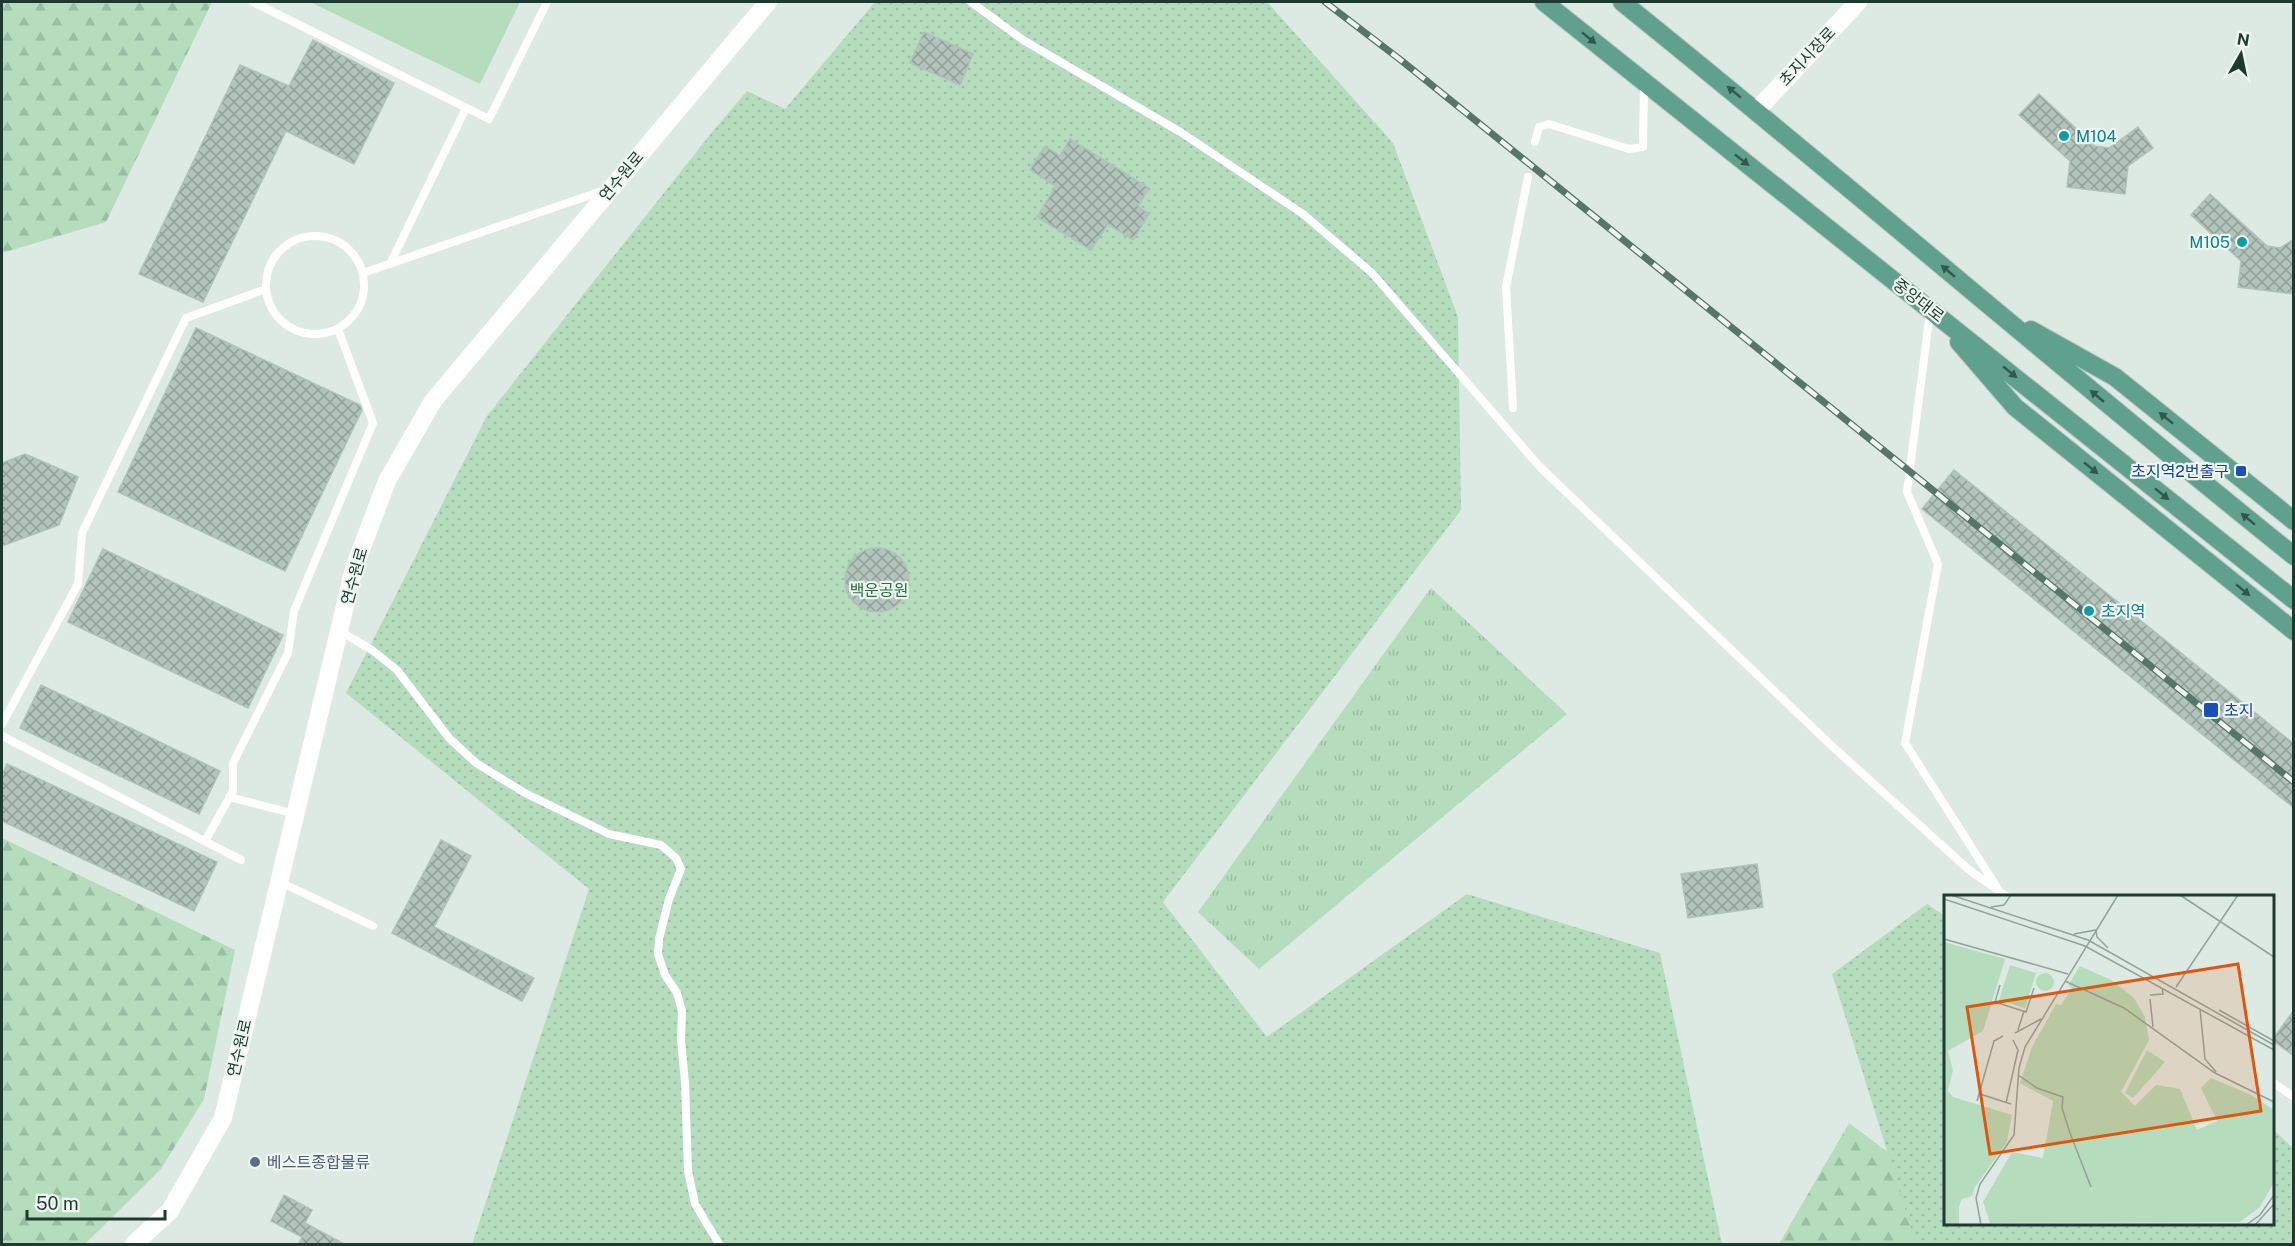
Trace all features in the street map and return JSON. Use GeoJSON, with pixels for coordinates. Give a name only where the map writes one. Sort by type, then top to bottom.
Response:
{"type":"FeatureCollection","features":[{"type":"Feature","properties":{"kind":"main road","name":"중앙대로"},"geometry":{"type":"LineString","coordinates":[[1544,2],[2294,600]]}},
{"type":"Feature","properties":{"kind":"main road"},"geometry":{"type":"LineString","coordinates":[[1622,2],[1756,110],[2130,424],[2294,556]]}},
{"type":"Feature","properties":{"kind":"main road"},"geometry":{"type":"LineString","coordinates":[[1931,309],[2015,407],[2294,630]]}},
{"type":"Feature","properties":{"kind":"main road"},"geometry":{"type":"LineString","coordinates":[[1995,310],[2115,377],[2294,521]]}},
{"type":"Feature","properties":{"kind":"street","name":"연수원로"},"geometry":{"type":"LineString","coordinates":[[134,1245],[170,1210],[223,1118],[354,568],[387,481],[433,401],[768,2]]}},
{"type":"Feature","properties":{"kind":"street","name":"초지시장로"},"geometry":{"type":"LineString","coordinates":[[1756,110],[1858,2]]}},
{"type":"Feature","properties":{"kind":"lane"},"geometry":{"type":"LineString","coordinates":[[253,2],[489,119],[547,2]]}},
{"type":"Feature","properties":{"kind":"lane"},"geometry":{"type":"LineString","coordinates":[[971,2],[1023,40],[1192,139],[1303,214],[1346,250],[1372,273],[1540,467],[1833,747],[1968,869],[2003,895]]}},
{"type":"Feature","properties":{"kind":"lane"},"geometry":{"type":"LineString","coordinates":[[1535,142],[1539,127],[1549,124],[1629,149],[1643,147],[1644,82]]}},
{"type":"Feature","properties":{"kind":"lane"},"geometry":{"type":"LineString","coordinates":[[390,264],[466,108]]}},
{"type":"Feature","properties":{"kind":"lane"},"geometry":{"type":"LineString","coordinates":[[1513,408],[1506,287],[1528,177]]}},
{"type":"Feature","properties":{"kind":"lane"},"geometry":{"type":"LineString","coordinates":[[363,273],[612,188]]}},
{"type":"Feature","properties":{"kind":"lane"},"geometry":{"type":"LineString","coordinates":[[315,236],[331,239],[345,246],[356,258],[363,273],[364,290],[360,305],[351,319],[338,329],[323,334],[307,334],[291,328],[278,318],[270,305],[266,289],[267,273],[279,252],[299,239],[315,236]]}},
{"type":"Feature","properties":{"kind":"lane"},"geometry":{"type":"LineString","coordinates":[[2,723],[78,584],[82,533],[186,318],[266,289]]}},
{"type":"Feature","properties":{"kind":"lane"},"geometry":{"type":"LineString","coordinates":[[1931,309],[1907,492],[1938,564],[1905,743],[2003,895]]}},
{"type":"Feature","properties":{"kind":"lane"},"geometry":{"type":"LineString","coordinates":[[205,841],[233,791],[233,763],[288,653],[294,611],[373,423],[338,329]]}},
{"type":"Feature","properties":{"kind":"lane"},"geometry":{"type":"LineString","coordinates":[[339,631],[372,650],[396,670],[449,738],[476,763],[568,815],[609,834],[662,845],[676,858],[681,869],[669,899],[659,939],[658,954],[665,975],[677,993],[682,1011],[681,1040],[688,1171],[695,1204],[718,1245]]}},
{"type":"Feature","properties":{"kind":"lane"},"geometry":{"type":"LineString","coordinates":[[2,736],[242,860]]}},
{"type":"Feature","properties":{"kind":"lane"},"geometry":{"type":"LineString","coordinates":[[229,797],[295,814]]}},
{"type":"Feature","properties":{"kind":"lane"},"geometry":{"type":"LineString","coordinates":[[279,881],[373,926]]}},
{"type":"Feature","properties":{"kind":"lane"},"geometry":{"type":"LineString","coordinates":[[2274,1083],[2294,1096]]}},
{"type":"Feature","properties":{"kind":"green space"},"geometry":{"type":"Polygon","coordinates":[[[2,2],[212,2],[106,222],[2,253],[2,2]]]}},
{"type":"Feature","properties":{"kind":"green space"},"geometry":{"type":"Polygon","coordinates":[[[310,2],[520,2],[480,84],[310,2]]]}},
{"type":"Feature","properties":{"kind":"green space","name":"백운공원"},"geometry":{"type":"Polygon","coordinates":[[[875,2],[1267,2],[1393,143],[1458,317],[1461,510],[1163,902],[1267,1037],[1467,894],[1660,953],[1722,1244],[472,1244],[589,889],[346,693],[487,416],[747,91],[785,109],[875,2]]]}},
{"type":"Feature","properties":{"kind":"green space"},"geometry":{"type":"Polygon","coordinates":[[[1431,588],[1567,714],[1259,969],[1198,912],[1431,588]]]}},
{"type":"Feature","properties":{"kind":"green space"},"geometry":{"type":"Polygon","coordinates":[[[2,838],[235,950],[204,1099],[161,1169],[85,1244],[2,1244],[2,838]]]}},
{"type":"Feature","properties":{"kind":"green space"},"geometry":{"type":"Polygon","coordinates":[[[1927,904],[1944,915],[1944,1225],[2274,1225],[2274,1130],[2293,1148],[2293,1244],[1916,1244],[1832,974],[1927,904]]]}},
{"type":"Feature","properties":{"kind":"green space"},"geometry":{"type":"Polygon","coordinates":[[[1849,1123],[1944,1194],[1944,1225],[2003,1244],[1779,1244],[1849,1123]]]}},
{"type":"Feature","properties":{"kind":"building"},"geometry":{"type":"Polygon","coordinates":[[[924,32],[973,54],[960,85],[910,63],[924,32]]]}},
{"type":"Feature","properties":{"kind":"building"},"geometry":{"type":"Polygon","coordinates":[[[313,40],[394,83],[354,164],[286,131],[203,302],[139,274],[240,65],[289,86],[313,40]]]}},
{"type":"Feature","properties":{"kind":"building","name":"M104"},"geometry":{"type":"Polygon","coordinates":[[[2039,94],[2095,146],[2109,148],[2138,127],[2153,148],[2128,166],[2125,194],[2067,187],[2070,161],[2019,115],[2039,94]]]}},
{"type":"Feature","properties":{"kind":"building"},"geometry":{"type":"Polygon","coordinates":[[[1070,139],[1149,188],[1138,206],[1149,214],[1133,240],[1108,224],[1091,250],[1037,217],[1056,186],[1030,170],[1045,146],[1060,156],[1070,139]]]}},
{"type":"Feature","properties":{"kind":"building","name":"M105"},"geometry":{"type":"Polygon","coordinates":[[[2210,194],[2267,246],[2280,248],[2294,239],[2294,294],[2238,287],[2241,261],[2191,215],[2210,194]]]}},
{"type":"Feature","properties":{"kind":"building"},"geometry":{"type":"Polygon","coordinates":[[[196,328],[360,405],[362,410],[285,571],[118,492],[196,328]]]}},
{"type":"Feature","properties":{"kind":"building"},"geometry":{"type":"Polygon","coordinates":[[[25,454],[78,477],[59,525],[2,546],[2,463],[25,454]]]}},
{"type":"Feature","properties":{"kind":"building","name":"초지역"},"geometry":{"type":"Polygon","coordinates":[[[1954,470],[2294,744],[2294,808],[1922,509],[1954,470]]]}},
{"type":"Feature","properties":{"kind":"building"},"geometry":{"type":"Polygon","coordinates":[[[871,548],[883,548],[900,557],[907,568],[909,580],[907,592],[900,603],[883,612],[871,612],[859,607],[850,598],[845,586],[845,574],[850,562],[859,553],[871,548]]]}},
{"type":"Feature","properties":{"kind":"building"},"geometry":{"type":"Polygon","coordinates":[[[103,549],[283,635],[248,708],[68,622],[103,549]]]}},
{"type":"Feature","properties":{"kind":"building"},"geometry":{"type":"Polygon","coordinates":[[[41,685],[220,771],[199,814],[20,728],[41,685]]]}},
{"type":"Feature","properties":{"kind":"building"},"geometry":{"type":"Polygon","coordinates":[[[7,764],[217,862],[194,911],[2,821],[2,775],[7,764]]]}},
{"type":"Feature","properties":{"kind":"building"},"geometry":{"type":"Polygon","coordinates":[[[441,840],[471,856],[434,927],[534,978],[522,1001],[392,933],[441,840]]]}},
{"type":"Feature","properties":{"kind":"building"},"geometry":{"type":"Polygon","coordinates":[[[1757,864],[1763,907],[1688,918],[1681,874],[1757,864]]]}},
{"type":"Feature","properties":{"kind":"building"},"geometry":{"type":"Polygon","coordinates":[[[2294,1010],[2294,1056],[2274,1041],[2274,1037],[2294,1010]]]}},
{"type":"Feature","properties":{"kind":"building"},"geometry":{"type":"Polygon","coordinates":[[[284,1195],[312,1210],[305,1223],[346,1245],[298,1245],[302,1237],[271,1221],[284,1195]]]}},
{"type":"Feature","properties":{"kind":"railway"},"geometry":{"type":"LineString","coordinates":[[1325,2],[1402,61],[2294,782]]}},
{"type":"Feature","properties":{"kind":"place","name":"M104"},"geometry":{"type":"Point","coordinates":[2064,136]}},
{"type":"Feature","properties":{"kind":"place","name":"M105"},"geometry":{"type":"Point","coordinates":[2242,242]}},
{"type":"Feature","properties":{"kind":"place","name":"초지역2번출구"},"geometry":{"type":"Point","coordinates":[2241,471]}},
{"type":"Feature","properties":{"kind":"place","name":"초지역"},"geometry":{"type":"Point","coordinates":[2089,611]}},
{"type":"Feature","properties":{"kind":"place","name":"초지"},"geometry":{"type":"Point","coordinates":[2211,710]}},
{"type":"Feature","properties":{"kind":"place","name":"베스트종합물류"},"geometry":{"type":"Point","coordinates":[255,1162]}}]}
